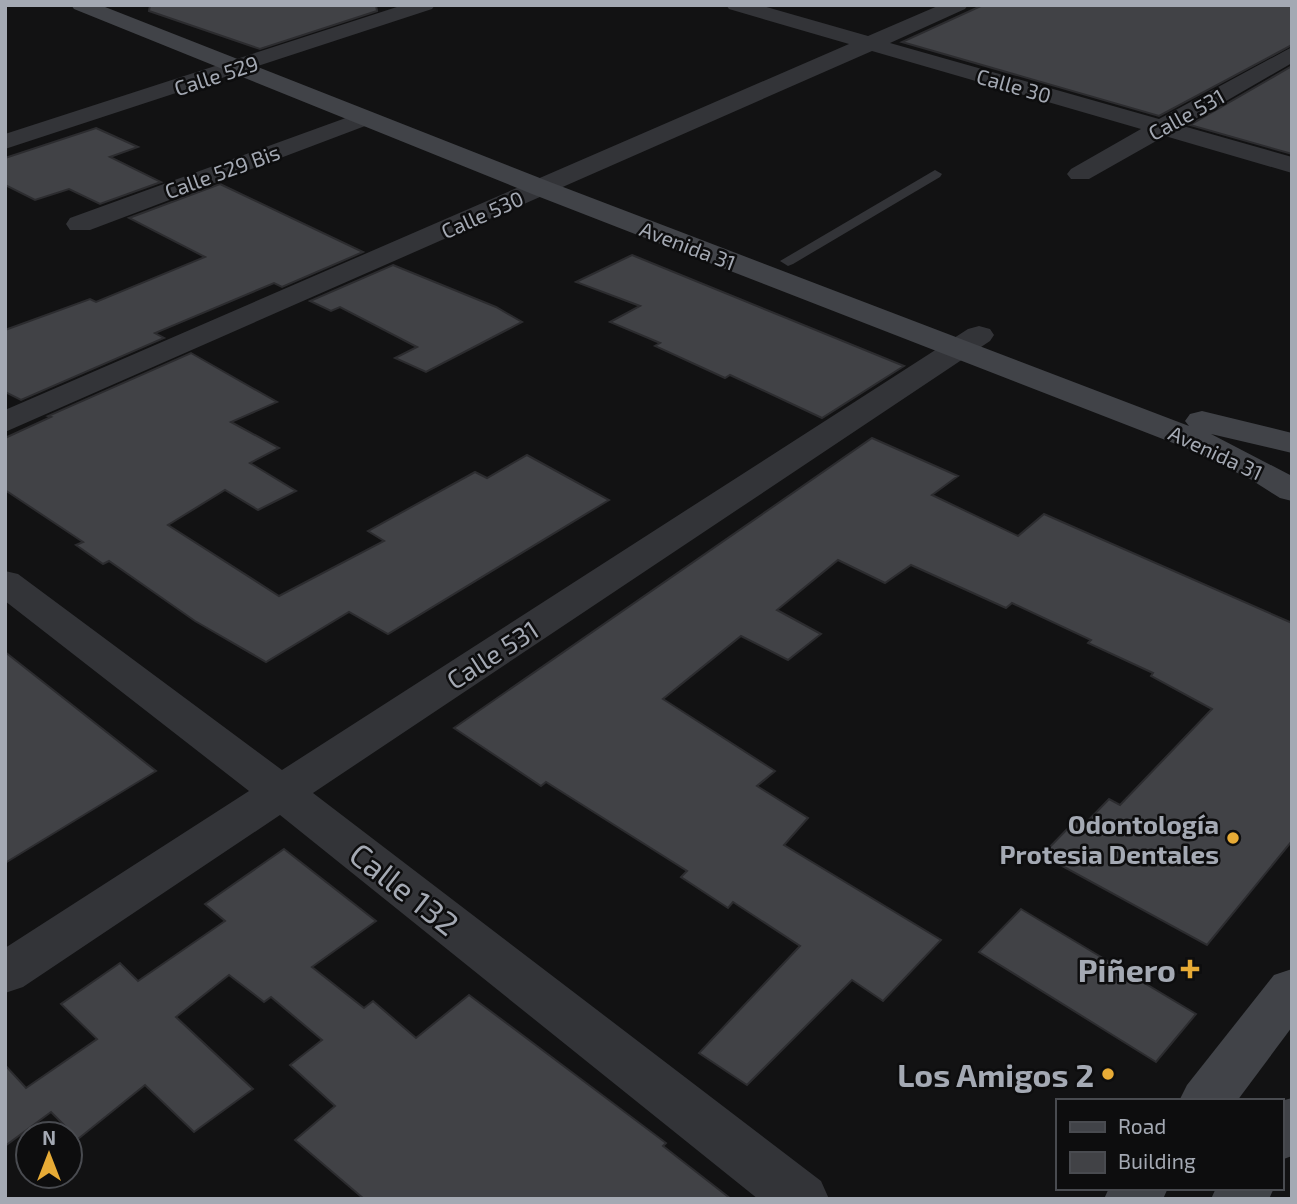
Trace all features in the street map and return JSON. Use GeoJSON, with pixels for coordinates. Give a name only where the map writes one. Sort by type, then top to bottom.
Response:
{"type":"FeatureCollection","features":[{"type":"Feature","properties":{"kind":"main road","name":"Avenida 31"},"geometry":{"type":"LineString","coordinates":[[81,5],[567,176],[788,261],[1198,441],[1241,461],[1292,491]]}},
{"type":"Feature","properties":{"kind":"main road","name":"Avenida 31"},"geometry":{"type":"LineString","coordinates":[[124,5],[365,117],[541,188],[970,342],[1210,424],[1290,442]]}},
{"type":"Feature","properties":{"kind":"main road"},"geometry":{"type":"LineString","coordinates":[[1208,1099],[1292,989]]}},
{"type":"Feature","properties":{"kind":"street","name":"Calle 529"},"geometry":{"type":"LineString","coordinates":[[5,142],[425,5]]}},
{"type":"Feature","properties":{"kind":"street","name":"Calle 30"},"geometry":{"type":"LineString","coordinates":[[736,5],[1292,165]]}},
{"type":"Feature","properties":{"kind":"street","name":"Calle 530"},"geometry":{"type":"LineString","coordinates":[[5,422],[958,5]]}},
{"type":"Feature","properties":{"kind":"street","name":"Calle 531"},"geometry":{"type":"LineString","coordinates":[[1080,174],[1292,54]]}},
{"type":"Feature","properties":{"kind":"street","name":"Calle 529 Bis"},"geometry":{"type":"LineString","coordinates":[[80,224],[365,117]]}},
{"type":"Feature","properties":{"kind":"street","name":"Calle 531"},"geometry":{"type":"LineString","coordinates":[[5,973],[970,342]]}},
{"type":"Feature","properties":{"kind":"street","name":"Calle 132"},"geometry":{"type":"LineString","coordinates":[[5,582],[281,792],[801,1199]]}},
{"type":"Feature","properties":{"kind":"lane"},"geometry":{"type":"LineString","coordinates":[[788,261],[935,174]]}},
{"type":"Feature","properties":{"kind":"building"},"geometry":{"type":"Polygon","coordinates":[[[150,5],[376,5],[377,11],[260,49],[149,11],[150,5]]]}},
{"type":"Feature","properties":{"kind":"building"},"geometry":{"type":"Polygon","coordinates":[[[983,5],[1292,5],[1292,45],[1159,116],[902,42],[983,5]]]}},
{"type":"Feature","properties":{"kind":"building"},"geometry":{"type":"Polygon","coordinates":[[[1292,66],[1292,154],[1190,125],[1292,66]]]}},
{"type":"Feature","properties":{"kind":"building"},"geometry":{"type":"Polygon","coordinates":[[[96,128],[138,147],[110,157],[161,182],[100,204],[69,189],[35,200],[5,185],[5,158],[96,128]]]}},
{"type":"Feature","properties":{"kind":"building"},"geometry":{"type":"Polygon","coordinates":[[[220,184],[363,252],[282,287],[274,283],[155,333],[164,338],[21,400],[5,392],[5,330],[90,299],[96,302],[205,257],[129,218],[220,184]]]}},
{"type":"Feature","properties":{"kind":"building"},"geometry":{"type":"Polygon","coordinates":[[[632,255],[904,366],[822,418],[730,375],[725,378],[655,346],[660,343],[610,322],[640,306],[576,282],[632,255]]]}},
{"type":"Feature","properties":{"kind":"building"},"geometry":{"type":"Polygon","coordinates":[[[393,265],[496,307],[522,322],[426,372],[395,358],[417,347],[340,307],[331,311],[310,301],[393,265]]]}},
{"type":"Feature","properties":{"kind":"building"},"geometry":{"type":"Polygon","coordinates":[[[191,353],[277,402],[231,422],[279,448],[250,463],[296,491],[258,510],[225,490],[168,525],[279,596],[384,541],[368,531],[475,472],[487,478],[527,455],[609,500],[388,634],[349,612],[266,662],[195,621],[109,561],[103,564],[76,545],[83,542],[5,490],[5,438],[51,417],[48,416],[191,353]]]}},
{"type":"Feature","properties":{"kind":"building"},"geometry":{"type":"Polygon","coordinates":[[[872,438],[958,476],[932,495],[1018,536],[1044,514],[1292,623],[1292,841],[1207,945],[1042,855],[1074,822],[1082,827],[1109,799],[1120,805],[1212,709],[1151,676],[1153,673],[1088,643],[1091,640],[1012,603],[1006,608],[911,565],[885,583],[838,560],[777,610],[821,634],[788,660],[741,636],[663,699],[775,771],[757,786],[808,818],[784,845],[941,940],[883,1001],[852,980],[747,1085],[699,1053],[800,946],[733,902],[728,908],[681,877],[687,871],[546,782],[541,786],[454,728],[872,438]]]}},
{"type":"Feature","properties":{"kind":"building"},"geometry":{"type":"Polygon","coordinates":[[[5,652],[156,771],[5,863],[5,652]]]}},
{"type":"Feature","properties":{"kind":"building"},"geometry":{"type":"Polygon","coordinates":[[[284,849],[376,921],[312,967],[364,1008],[373,1001],[416,1038],[469,995],[666,1143],[663,1146],[731,1199],[364,1199],[295,1140],[335,1106],[290,1065],[322,1040],[271,997],[264,1002],[229,975],[176,1017],[253,1089],[194,1132],[145,1085],[84,1134],[84,1120],[59,1120],[51,1112],[40,1120],[14,1120],[14,1139],[5,1146],[5,1065],[26,1088],[97,1039],[61,1004],[120,963],[138,981],[225,921],[205,904],[284,849]]]}},
{"type":"Feature","properties":{"kind":"building"},"geometry":{"type":"Polygon","coordinates":[[[1021,909],[1196,1014],[1156,1062],[979,952],[1021,909]]]}},
{"type":"Feature","properties":{"kind":"place","name":"Odontología Protesia Dentales"},"geometry":{"type":"Point","coordinates":[1233,838]}},
{"type":"Feature","properties":{"kind":"place","name":"Piñero"},"geometry":{"type":"Point","coordinates":[1190,969]}},
{"type":"Feature","properties":{"kind":"place","name":"Los Amigos 2"},"geometry":{"type":"Point","coordinates":[1108,1074]}}]}
